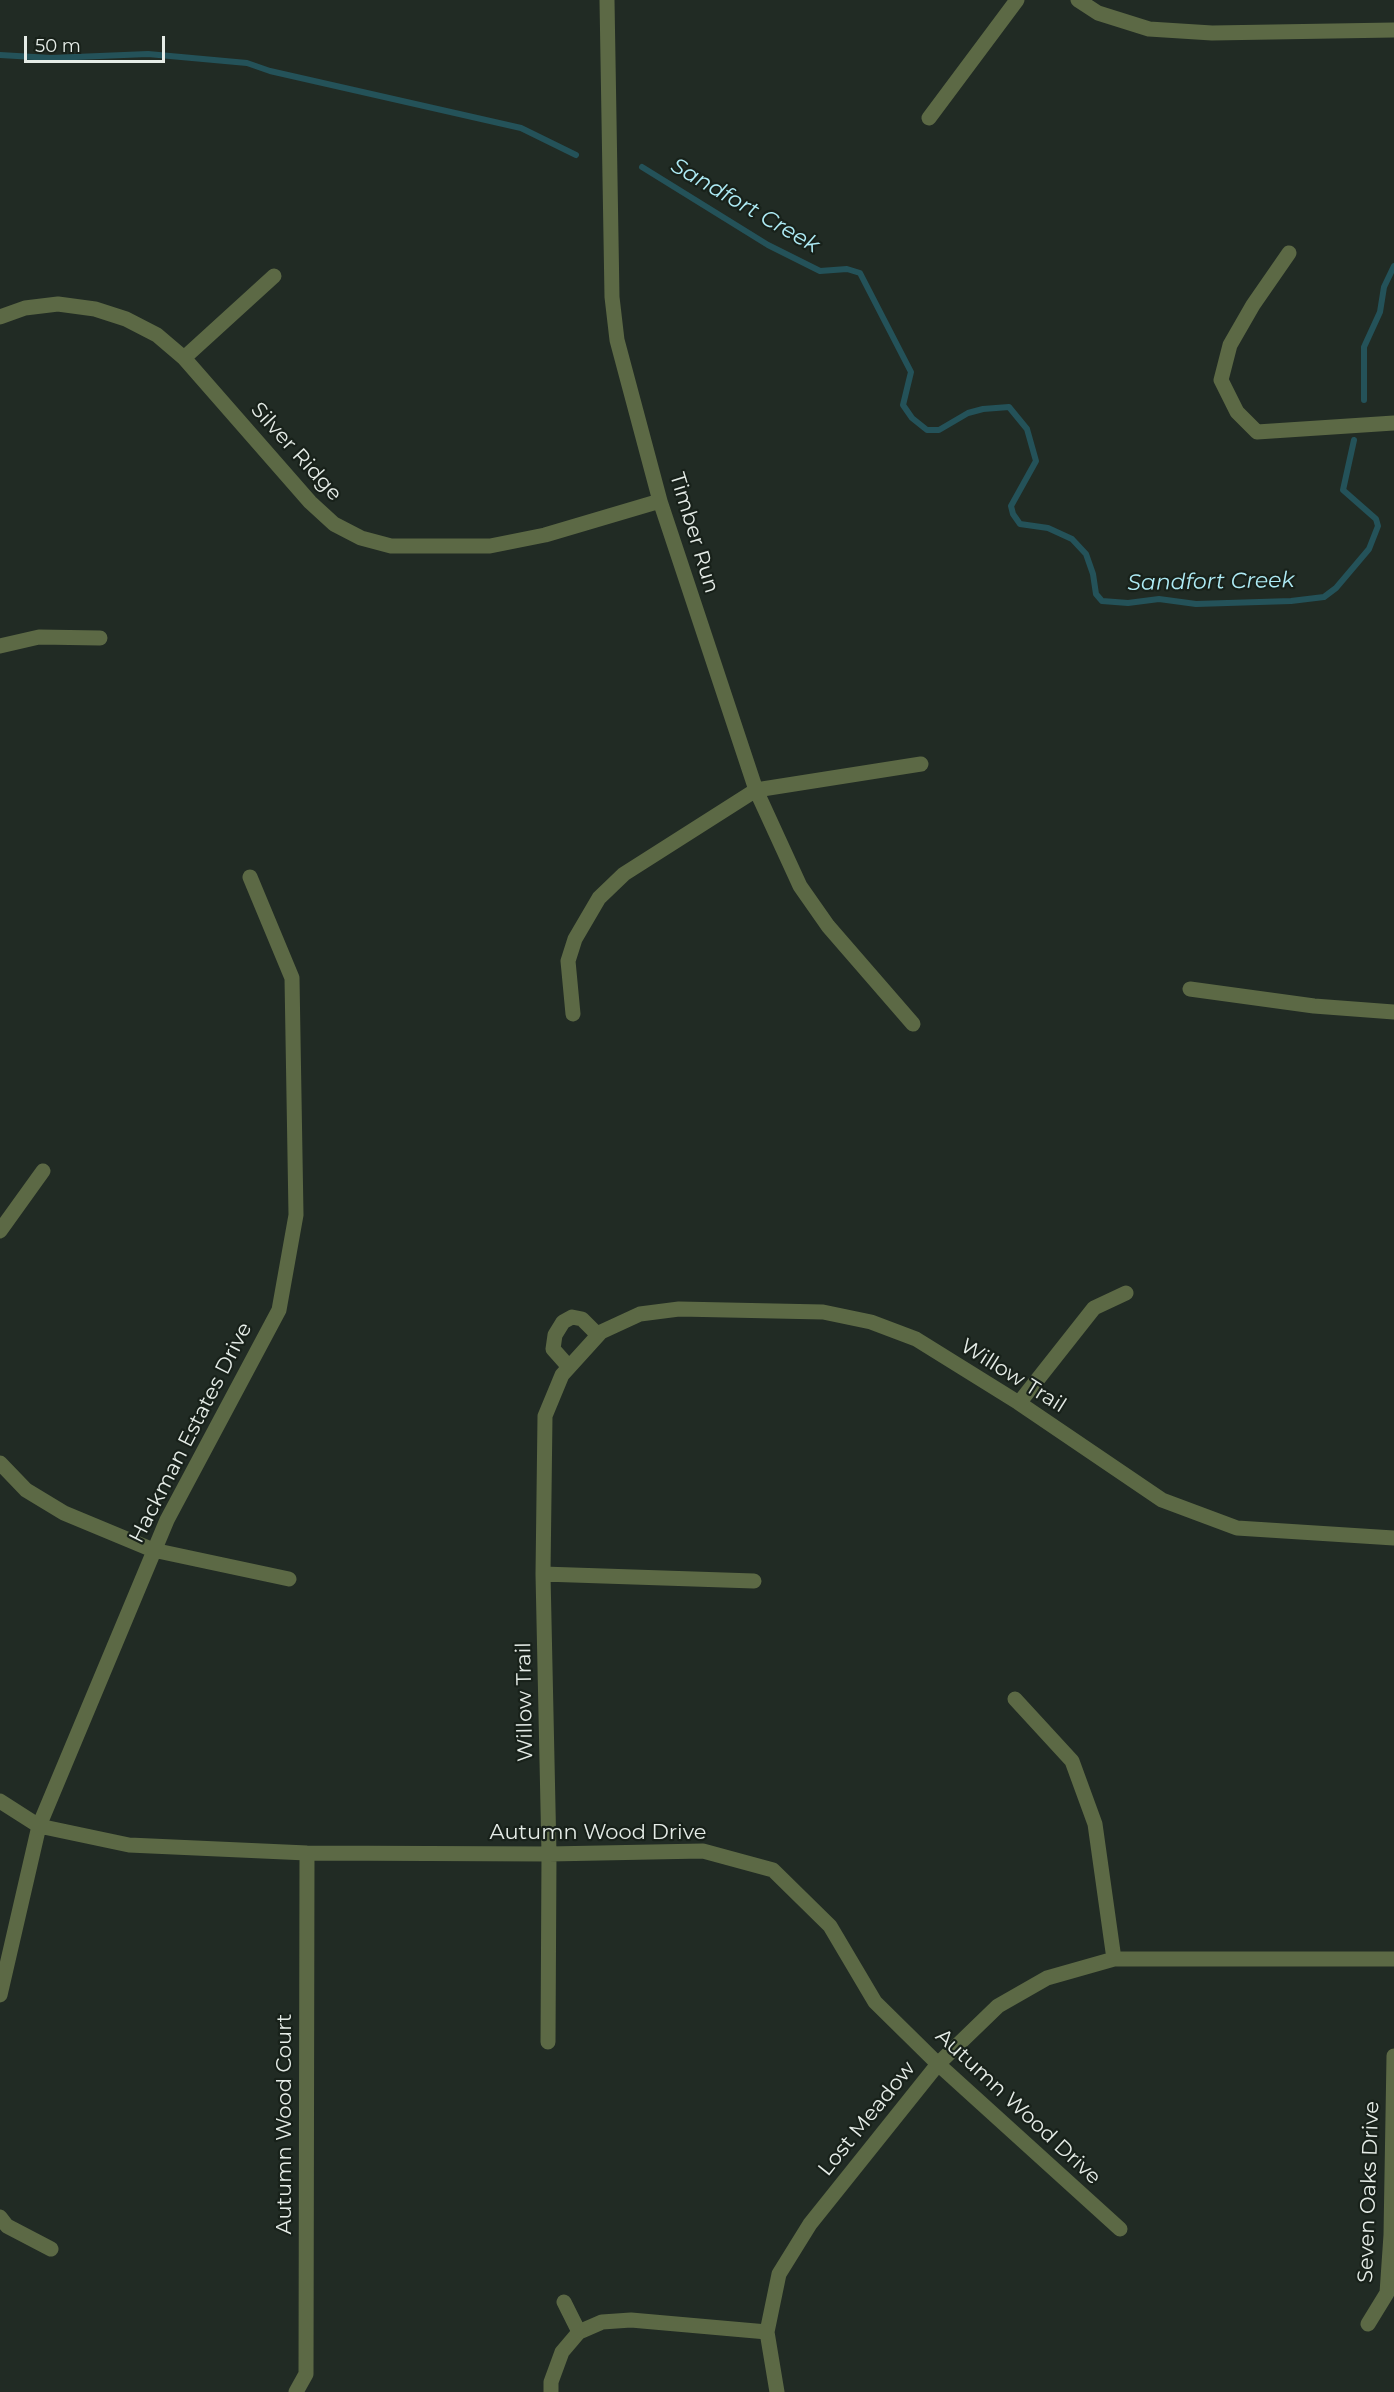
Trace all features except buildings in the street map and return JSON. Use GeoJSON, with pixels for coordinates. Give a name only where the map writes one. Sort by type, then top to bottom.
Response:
{"type":"FeatureCollection","features":[{"type":"Feature","properties":{"kind":"street","name":"Timber Run"},"geometry":{"type":"LineString","coordinates":[[607,0],[612,297],[617,340],[660,501],[756,790],[800,886],[828,926],[913,1024]]}},
{"type":"Feature","properties":{"kind":"street"},"geometry":{"type":"LineString","coordinates":[[929,118],[1017,0]]}},
{"type":"Feature","properties":{"kind":"street"},"geometry":{"type":"LineString","coordinates":[[1078,0],[1098,13],[1149,29],[1212,33],[1394,30]]}},
{"type":"Feature","properties":{"kind":"street"},"geometry":{"type":"LineString","coordinates":[[1290,253],[1253,305],[1230,345],[1221,380],[1237,412],[1257,432],[1394,423]]}},
{"type":"Feature","properties":{"kind":"street"},"geometry":{"type":"LineString","coordinates":[[184,358],[274,276]]}},
{"type":"Feature","properties":{"kind":"street","name":"Silver Ridge"},"geometry":{"type":"LineString","coordinates":[[0,317],[25,308],[58,304],[94,309],[126,319],[157,335],[184,358],[310,502],[334,524],[361,538],[392,546],[490,546],[545,536],[660,501]]}},
{"type":"Feature","properties":{"kind":"street"},"geometry":{"type":"LineString","coordinates":[[0,646],[39,637],[100,638]]}},
{"type":"Feature","properties":{"kind":"street"},"geometry":{"type":"LineString","coordinates":[[573,1014],[568,961],[575,939],[598,898],[624,874],[756,790],[921,764]]}},
{"type":"Feature","properties":{"kind":"street","name":"Hackman Estates Drive"},"geometry":{"type":"LineString","coordinates":[[0,1995],[39,1826],[166,1520],[279,1311],[296,1215],[292,978],[250,877]]}},
{"type":"Feature","properties":{"kind":"street"},"geometry":{"type":"LineString","coordinates":[[1190,990],[1314,1006],[1394,1012]]}},
{"type":"Feature","properties":{"kind":"street"},"geometry":{"type":"LineString","coordinates":[[0,1231],[43,1171]]}},
{"type":"Feature","properties":{"kind":"street"},"geometry":{"type":"LineString","coordinates":[[1019,1403],[1094,1308],[1126,1293]]}},
{"type":"Feature","properties":{"kind":"street","name":"Willow Trail"},"geometry":{"type":"LineString","coordinates":[[548,2042],[549,1854],[543,1574],[545,1416],[562,1375],[598,1335],[640,1314],[679,1309],[823,1312],[871,1322],[916,1339],[1019,1403],[1162,1500],[1237,1528],[1394,1538]]}},
{"type":"Feature","properties":{"kind":"street"},"geometry":{"type":"LineString","coordinates":[[569,1367],[554,1349],[555,1335],[562,1322],[572,1317],[582,1319],[598,1335]]}},
{"type":"Feature","properties":{"kind":"street"},"geometry":{"type":"LineString","coordinates":[[0,1463],[26,1490],[64,1513],[153,1550],[290,1579]]}},
{"type":"Feature","properties":{"kind":"street"},"geometry":{"type":"LineString","coordinates":[[543,1574],[754,1581]]}},
{"type":"Feature","properties":{"kind":"street"},"geometry":{"type":"LineString","coordinates":[[1015,1699],[1072,1761],[1095,1824],[1114,1959],[1394,1959]]}},
{"type":"Feature","properties":{"kind":"street","name":"Autumn Wood Drive"},"geometry":{"type":"LineString","coordinates":[[0,1801],[39,1826],[129,1845],[307,1853],[549,1854],[703,1851],[773,1870],[830,1926],[876,2002],[938,2064],[1120,2229]]}},
{"type":"Feature","properties":{"kind":"street","name":"Autumn Wood Court"},"geometry":{"type":"LineString","coordinates":[[296,2392],[306,2374],[307,1853]]}},
{"type":"Feature","properties":{"kind":"street","name":"Lost Meadow"},"geometry":{"type":"LineString","coordinates":[[777,2392],[767,2332],[779,2274],[810,2224],[938,2064],[998,2006],[1047,1978],[1114,1959]]}},
{"type":"Feature","properties":{"kind":"street","name":"Seven Oaks Drive"},"geometry":{"type":"LineString","coordinates":[[1368,2324],[1387,2293],[1391,2235],[1394,2056]]}},
{"type":"Feature","properties":{"kind":"street"},"geometry":{"type":"LineString","coordinates":[[0,2217],[8,2226],[51,2249]]}},
{"type":"Feature","properties":{"kind":"street"},"geometry":{"type":"LineString","coordinates":[[564,2302],[579,2332]]}},
{"type":"Feature","properties":{"kind":"street"},"geometry":{"type":"LineString","coordinates":[[551,2392],[551,2382],[562,2352],[579,2332],[602,2322],[631,2320],[767,2332]]}},
{"type":"Feature","properties":{"kind":"waterway","name":"Sandfort Creek"},"geometry":{"type":"LineString","coordinates":[[0,55],[51,58],[148,54],[247,63],[270,71],[521,128],[576,155]]}},
{"type":"Feature","properties":{"kind":"waterway","name":"Sandfort Creek"},"geometry":{"type":"LineString","coordinates":[[642,167],[768,245],[820,271],[847,269],[860,273],[911,372],[903,405],[912,418],[927,430],[939,430],[968,413],[1009,407],[1027,429],[1036,461],[1011,506],[1013,514],[1020,524],[1048,528],[1072,539],[1086,554],[1093,574],[1096,594],[1102,601],[1128,603],[1159,599],[1196,604],[1291,601],[1324,597],[1336,588],[1369,549],[1378,526],[1376,519],[1343,490],[1354,440]]}},
{"type":"Feature","properties":{"kind":"waterway","name":"Sandfort Creek"},"geometry":{"type":"LineString","coordinates":[[1364,400],[1364,347],[1380,312],[1384,287],[1394,266]]}}]}
